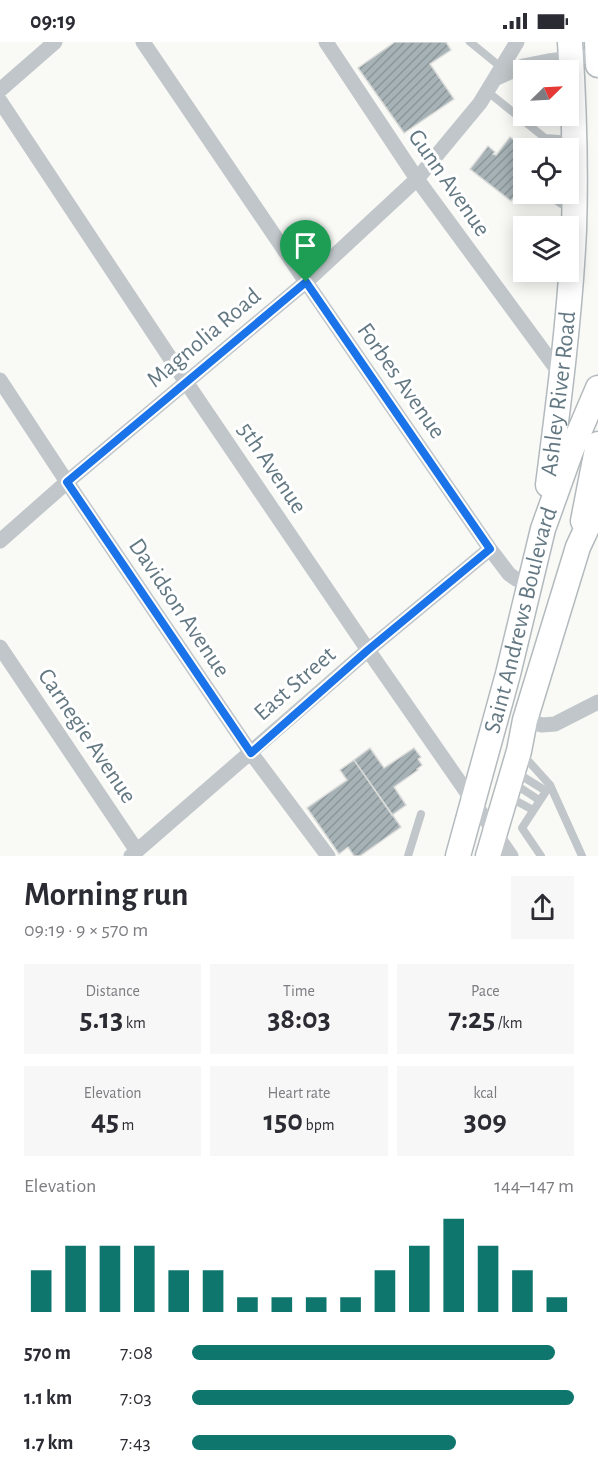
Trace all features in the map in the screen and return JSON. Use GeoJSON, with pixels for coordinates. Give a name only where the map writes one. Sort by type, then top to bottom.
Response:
{"type":"FeatureCollection","features":[{"type":"Feature","properties":{"kind":"main road"},"geometry":{"type":"LineString","coordinates":[[597,42],[598,65]]}},
{"type":"Feature","properties":{"kind":"main road","name":"Ashley River Road"},"geometry":{"type":"LineString","coordinates":[[571,50],[573,138]]}},
{"type":"Feature","properties":{"kind":"main road","name":"Ashley River Road"},"geometry":{"type":"LineString","coordinates":[[543,529],[570,293],[573,204]]}},
{"type":"Feature","properties":{"kind":"main road","name":"Saint Andrews Boulevard"},"geometry":{"type":"LineString","coordinates":[[458,856],[532,581],[543,529],[570,451],[598,388]]}},
{"type":"Feature","properties":{"kind":"main road","name":"Ashley River Road"},"geometry":{"type":"LineString","coordinates":[[578,547],[598,444]]}},
{"type":"Feature","properties":{"kind":"main road","name":"Saint Andrews Boulevard"},"geometry":{"type":"LineString","coordinates":[[488,856],[525,720],[578,547],[598,504]]}},
{"type":"Feature","properties":{"kind":"street"},"geometry":{"type":"LineString","coordinates":[[0,90],[55,42]]}},
{"type":"Feature","properties":{"kind":"street","name":"Forbes Avenue"},"geometry":{"type":"LineString","coordinates":[[143,42],[490,549],[509,574],[516,579],[532,581]]}},
{"type":"Feature","properties":{"kind":"street","name":"Gunn Avenue"},"geometry":{"type":"LineString","coordinates":[[326,42],[417,179],[561,375]]}},
{"type":"Feature","properties":{"kind":"street","name":"Magnolia Road"},"geometry":{"type":"LineString","coordinates":[[0,541],[306,282],[417,179],[480,104],[517,42]]}},
{"type":"Feature","properties":{"kind":"street"},"geometry":{"type":"LineString","coordinates":[[500,73],[571,50],[598,55]]}},
{"type":"Feature","properties":{"kind":"street","name":"5th Avenue"},"geometry":{"type":"LineString","coordinates":[[0,101],[186,382],[511,856]]}},
{"type":"Feature","properties":{"kind":"street","name":"Davidson Avenue"},"geometry":{"type":"LineString","coordinates":[[0,380],[251,753],[328,856]]}},
{"type":"Feature","properties":{"kind":"street","name":"East Street"},"geometry":{"type":"LineString","coordinates":[[134,854],[368,650],[490,549]]}},
{"type":"Feature","properties":{"kind":"street","name":"Carnegie Avenue"},"geometry":{"type":"LineString","coordinates":[[0,646],[134,854]]}},
{"type":"Feature","properties":{"kind":"street"},"geometry":{"type":"LineString","coordinates":[[525,720],[542,725],[555,724],[596,707]]}},
{"type":"Feature","properties":{"kind":"lane"},"geometry":{"type":"LineString","coordinates":[[470,42],[500,73]]}},
{"type":"Feature","properties":{"kind":"lane"},"geometry":{"type":"LineString","coordinates":[[488,92],[545,138]]}},
{"type":"Feature","properties":{"kind":"lane"},"geometry":{"type":"LineString","coordinates":[[562,204],[574,212]]}},
{"type":"Feature","properties":{"kind":"lane"},"geometry":{"type":"LineString","coordinates":[[512,774],[548,788],[582,856]]}},
{"type":"Feature","properties":{"kind":"lane"},"geometry":{"type":"LineString","coordinates":[[512,774],[548,788]]}},
{"type":"Feature","properties":{"kind":"lane"},"geometry":{"type":"LineString","coordinates":[[512,774],[539,800]]}},
{"type":"Feature","properties":{"kind":"lane"},"geometry":{"type":"LineString","coordinates":[[512,774],[533,810]]}},
{"type":"Feature","properties":{"kind":"lane"},"geometry":{"type":"LineString","coordinates":[[541,856],[522,828],[548,788]]}},
{"type":"Feature","properties":{"kind":"lane"},"geometry":{"type":"LineString","coordinates":[[408,856],[421,814]]}},
{"type":"Feature","properties":{"kind":"building"},"geometry":{"type":"Polygon","coordinates":[[[395,42],[446,42],[451,50],[430,64],[454,99],[404,133],[358,68],[395,42]]]}},
{"type":"Feature","properties":{"kind":"building"},"geometry":{"type":"Polygon","coordinates":[[[510,137],[513,139],[513,199],[511,201],[470,169],[488,146],[496,155],[510,137]]]}},
{"type":"Feature","properties":{"kind":"building"},"geometry":{"type":"Polygon","coordinates":[[[370,748],[384,768],[414,748],[421,757],[418,759],[422,765],[418,770],[394,787],[406,805],[392,815],[354,760],[370,748]]]}},
{"type":"Feature","properties":{"kind":"building"},"geometry":{"type":"Polygon","coordinates":[[[354,760],[401,827],[360,856],[354,856],[348,847],[339,854],[307,808],[347,780],[340,770],[354,760]]]}},
{"type":"Feature","properties":{"kind":"route"},"geometry":{"type":"LineString","coordinates":[[306,282],[490,549],[368,650],[251,753],[67,482],[306,282]]}}]}
